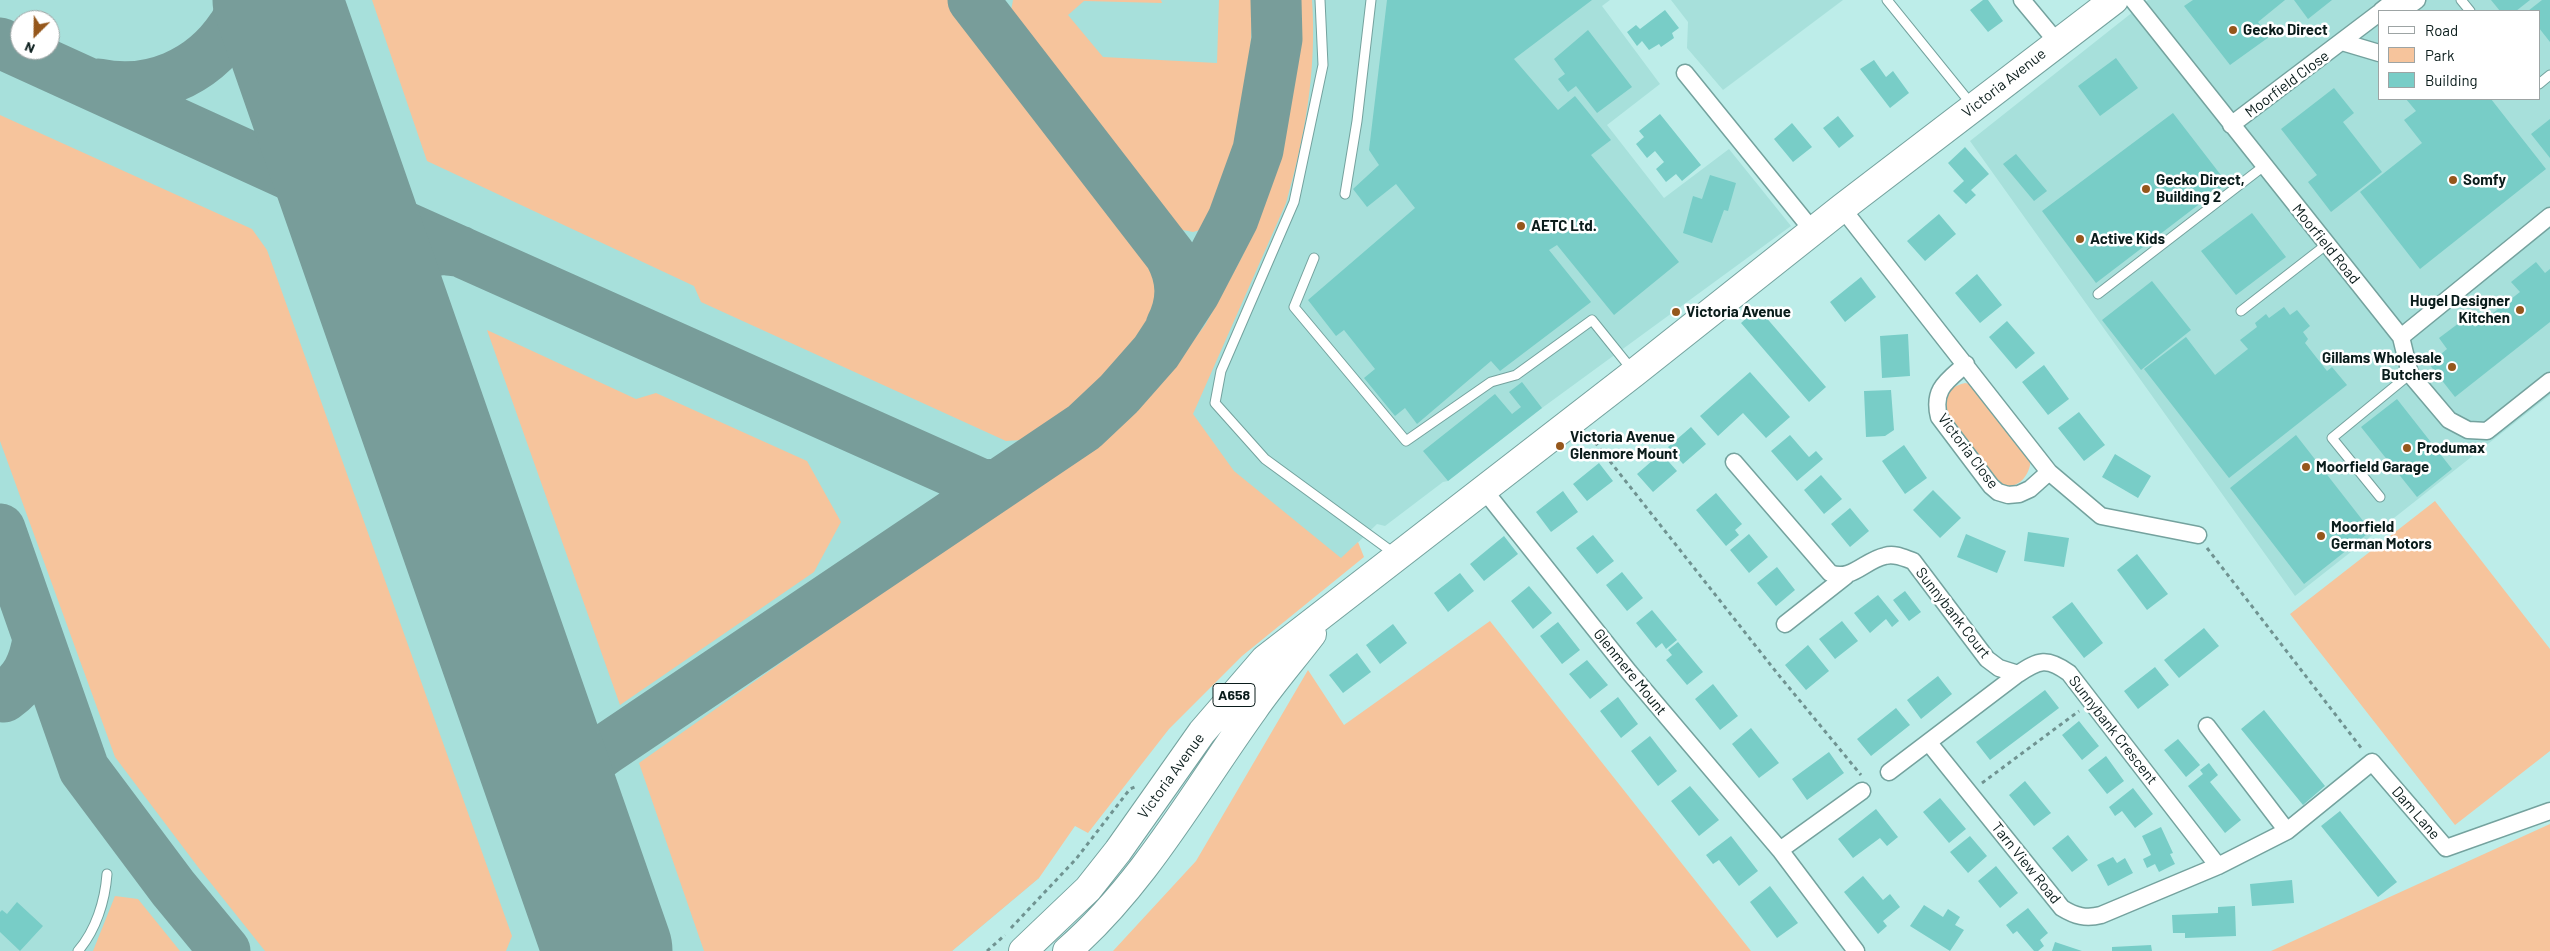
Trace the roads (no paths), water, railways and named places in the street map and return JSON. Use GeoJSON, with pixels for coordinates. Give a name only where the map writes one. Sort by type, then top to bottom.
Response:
{"type":"FeatureCollection","features":[{"type":"Feature","properties":{"kind":"highway","name":"Victoria Avenue"},"geometry":{"type":"LineString","coordinates":[[1023,951],[1088,889],[1118,851],[1202,732],[1265,659],[1634,373],[1842,208],[2114,0]]}},
{"type":"Feature","properties":{"kind":"highway","name":"Victoria Avenue"},"geometry":{"type":"LineString","coordinates":[[1067,951],[1130,885],[1205,783],[1255,708],[1290,665],[1328,610]]}},
{"type":"Feature","properties":{"kind":"street"},"geometry":{"type":"LineString","coordinates":[[2022,0],[2057,42]]}},
{"type":"Feature","properties":{"kind":"street","name":"Moorfield Road"},"geometry":{"type":"LineString","coordinates":[[2133,0],[2401,337]]}},
{"type":"Feature","properties":{"kind":"street","name":"Moorfield Close"},"geometry":{"type":"LineString","coordinates":[[2382,10],[2391,3],[2415,5]]}},
{"type":"Feature","properties":{"kind":"street","name":"Moorfield Close"},"geometry":{"type":"LineString","coordinates":[[2232,125],[2378,14]]}},
{"type":"Feature","properties":{"kind":"street","name":"Moorfield Close"},"geometry":{"type":"LineString","coordinates":[[2342,42],[2378,53]]}},
{"type":"Feature","properties":{"kind":"street"},"geometry":{"type":"LineString","coordinates":[[1685,73],[1813,231]]}},
{"type":"Feature","properties":{"kind":"street"},"geometry":{"type":"LineString","coordinates":[[1842,208],[2049,472],[2101,516],[2198,535]]}},
{"type":"Feature","properties":{"kind":"street"},"geometry":{"type":"LineString","coordinates":[[2550,216],[2401,337],[2410,374],[2449,420],[2468,430],[2487,431],[2550,381]]}},
{"type":"Feature","properties":{"kind":"street","name":"Victoria Close"},"geometry":{"type":"LineString","coordinates":[[1966,364],[1945,383],[1935,404],[1939,417],[1985,478],[1998,492],[2008,495],[2019,494],[2030,489],[2049,472]]}},
{"type":"Feature","properties":{"kind":"street"},"geometry":{"type":"LineString","coordinates":[[1734,462],[1830,573],[1837,576],[1846,576]]}},
{"type":"Feature","properties":{"kind":"street","name":"Glenmere Mount"},"geometry":{"type":"LineString","coordinates":[[1484,490],[1629,672],[1780,850],[1856,951]]}},
{"type":"Feature","properties":{"kind":"street","name":"Sunnybank Court"},"geometry":{"type":"LineString","coordinates":[[1784,624],[1846,576],[1885,556],[1899,556],[1913,561],[1987,659],[1999,668],[2018,674]]}},
{"type":"Feature","properties":{"kind":"street","name":"Sunnybank Crescent"},"geometry":{"type":"LineString","coordinates":[[1888,772],[1929,743],[2018,674],[2038,662],[2059,665],[2069,673],[2218,866]]}},
{"type":"Feature","properties":{"kind":"street"},"geometry":{"type":"LineString","coordinates":[[2207,726],[2287,831]]}},
{"type":"Feature","properties":{"kind":"street","name":"Tarn View Road"},"geometry":{"type":"LineString","coordinates":[[1929,743],[2062,908],[2072,914],[2092,918],[2218,866],[2287,831],[2372,762]]}},
{"type":"Feature","properties":{"kind":"street","name":"Dam Lane"},"geometry":{"type":"LineString","coordinates":[[2372,762],[2446,848],[2550,811]]}},
{"type":"Feature","properties":{"kind":"street"},"geometry":{"type":"LineString","coordinates":[[1780,850],[1863,784]]}},
{"type":"Feature","properties":{"kind":"lane"},"geometry":{"type":"LineString","coordinates":[[1320,0],[1323,65],[1294,202],[1220,371],[1215,403],[1265,459],[1397,555]]}},
{"type":"Feature","properties":{"kind":"lane"},"geometry":{"type":"LineString","coordinates":[[1344,194],[1358,120],[1371,0]]}},
{"type":"Feature","properties":{"kind":"lane"},"geometry":{"type":"LineString","coordinates":[[1887,0],[1973,107]]}},
{"type":"Feature","properties":{"kind":"lane"},"geometry":{"type":"LineString","coordinates":[[2461,0],[2469,10]]}},
{"type":"Feature","properties":{"kind":"lane"},"geometry":{"type":"LineString","coordinates":[[2540,83],[2550,75]]}},
{"type":"Feature","properties":{"kind":"lane"},"geometry":{"type":"LineString","coordinates":[[2098,294],[2264,166]]}},
{"type":"Feature","properties":{"kind":"lane"},"geometry":{"type":"LineString","coordinates":[[2241,310],[2326,245]]}},
{"type":"Feature","properties":{"kind":"lane"},"geometry":{"type":"LineString","coordinates":[[1314,258],[1294,307],[1406,441],[1491,382],[1516,375],[1592,320],[1634,373]]}},
{"type":"Feature","properties":{"kind":"lane"},"geometry":{"type":"LineString","coordinates":[[2380,497],[2332,438],[2410,374]]}},
{"type":"Feature","properties":{"kind":"lane"},"geometry":{"type":"LineString","coordinates":[[78,951],[84,944],[103,903],[107,874]]}},
{"type":"Feature","properties":{"kind":"place","name":"Gecko Direct"},"geometry":{"type":"Point","coordinates":[2233,30]}},
{"type":"Feature","properties":{"kind":"place","name":"Somfy"},"geometry":{"type":"Point","coordinates":[2453,180]}},
{"type":"Feature","properties":{"kind":"place","name":"Gecko Direct, Building 2"},"geometry":{"type":"Point","coordinates":[2146,189]}},
{"type":"Feature","properties":{"kind":"place","name":"AETC Ltd."},"geometry":{"type":"Point","coordinates":[1521,226]}},
{"type":"Feature","properties":{"kind":"place","name":"Active Kids"},"geometry":{"type":"Point","coordinates":[2080,239]}},
{"type":"Feature","properties":{"kind":"place","name":"Hugel Designer Kitchen"},"geometry":{"type":"Point","coordinates":[2520,310]}},
{"type":"Feature","properties":{"kind":"place","name":"Victoria Avenue"},"geometry":{"type":"Point","coordinates":[1676,312]}},
{"type":"Feature","properties":{"kind":"place","name":"Gillams Wholesale Butchers"},"geometry":{"type":"Point","coordinates":[2452,367]}},
{"type":"Feature","properties":{"kind":"place","name":"Victoria Avenue Glenmore Mount"},"geometry":{"type":"Point","coordinates":[1560,446]}},
{"type":"Feature","properties":{"kind":"place","name":"Produmax"},"geometry":{"type":"Point","coordinates":[2407,448]}},
{"type":"Feature","properties":{"kind":"place","name":"Moorfield Garage"},"geometry":{"type":"Point","coordinates":[2306,467]}},
{"type":"Feature","properties":{"kind":"place","name":"Moorfield German Motors"},"geometry":{"type":"Point","coordinates":[2321,536]}}]}
